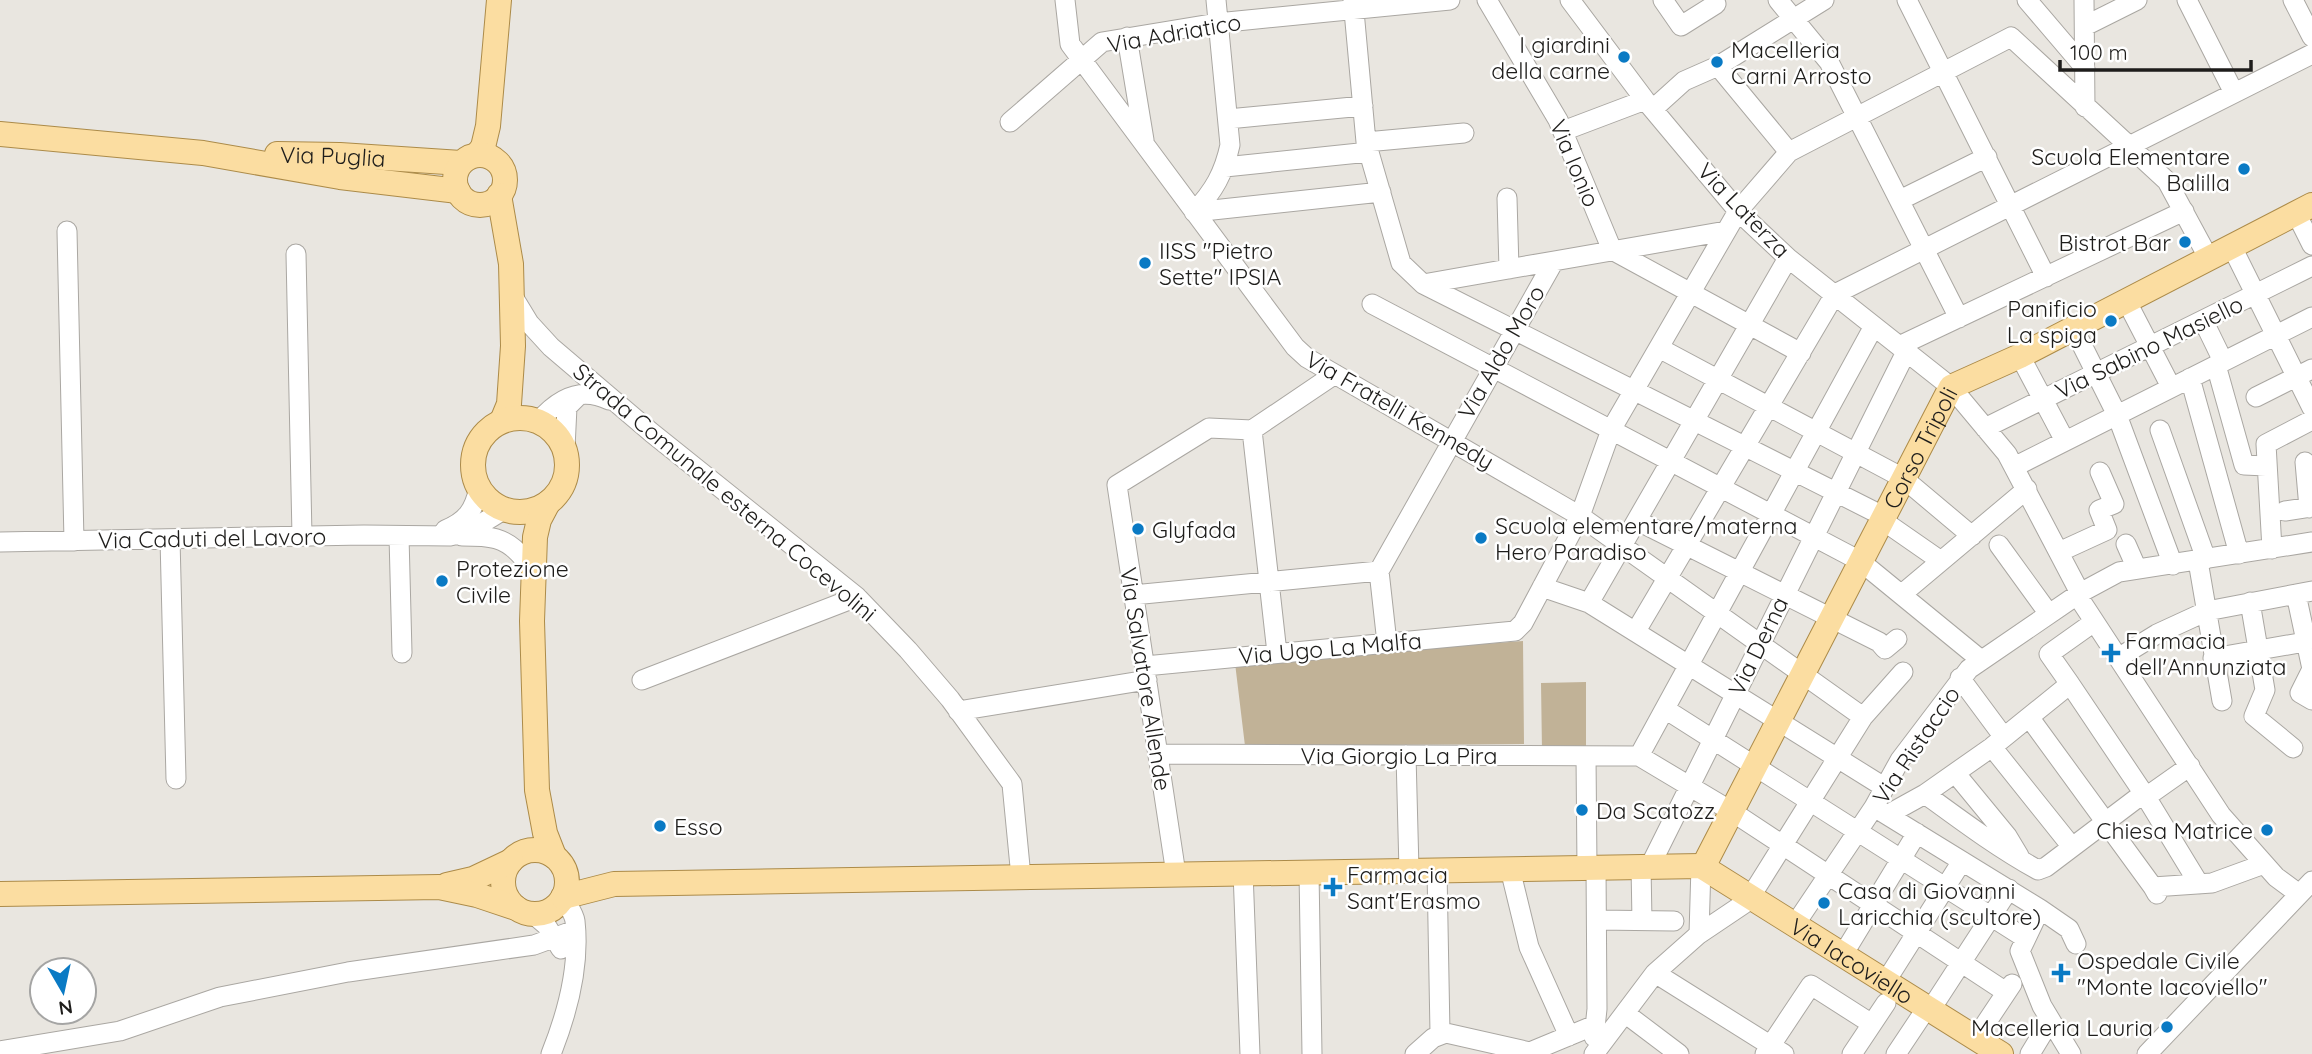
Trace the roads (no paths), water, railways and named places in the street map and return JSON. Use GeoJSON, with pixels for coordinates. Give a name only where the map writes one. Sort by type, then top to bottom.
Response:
{"type":"FeatureCollection","features":[{"type":"Feature","properties":{"kind":"main road"},"geometry":{"type":"LineString","coordinates":[[499,0],[488,126],[483,147],[456,174],[465,197],[499,244],[510,292]]}},
{"type":"Feature","properties":{"kind":"main road"},"geometry":{"type":"LineString","coordinates":[[465,197],[487,204],[499,195],[505,181],[501,166],[500,89],[495,60]]}},
{"type":"Feature","properties":{"kind":"main road","name":"Via Puglia"},"geometry":{"type":"LineString","coordinates":[[0,134],[203,153],[469,159]]}},
{"type":"Feature","properties":{"kind":"main road","name":"Via Puglia"},"geometry":{"type":"LineString","coordinates":[[203,153],[465,197]]}},
{"type":"Feature","properties":{"kind":"main road"},"geometry":{"type":"LineString","coordinates":[[469,159],[490,157],[501,166]]}},
{"type":"Feature","properties":{"kind":"main road"},"geometry":{"type":"LineString","coordinates":[[499,195],[510,247],[513,346],[509,404],[502,421],[484,435],[478,444],[473,466],[479,488],[486,497],[508,510],[524,512],[548,503]]}},
{"type":"Feature","properties":{"kind":"main road","name":"Corso Tripoli"},"geometry":{"type":"LineString","coordinates":[[1702,866],[1951,387],[2020,356],[2304,209]]}},
{"type":"Feature","properties":{"kind":"main road"},"geometry":{"type":"LineString","coordinates":[[513,346],[535,420]]}},
{"type":"Feature","properties":{"kind":"main road"},"geometry":{"type":"LineString","coordinates":[[502,421],[535,420],[554,432],[565,448],[566,476],[563,486],[548,503],[539,520],[535,537],[532,621],[537,790],[545,833],[566,877],[563,897]]}},
{"type":"Feature","properties":{"kind":"main road"},"geometry":{"type":"LineString","coordinates":[[508,510],[524,559],[532,621]]}},
{"type":"Feature","properties":{"kind":"main road"},"geometry":{"type":"LineString","coordinates":[[524,911],[504,887],[505,871],[513,859],[537,790]]}},
{"type":"Feature","properties":{"kind":"main road"},"geometry":{"type":"LineString","coordinates":[[0,894],[439,887],[473,879],[538,850],[614,884]]}},
{"type":"Feature","properties":{"kind":"main road"},"geometry":{"type":"LineString","coordinates":[[439,887],[524,911],[548,911],[563,897],[614,884],[1702,866]]}},
{"type":"Feature","properties":{"kind":"main road","name":"Via Iacoviello"},"geometry":{"type":"LineString","coordinates":[[1702,866],[1844,953],[1886,992],[1929,1008],[2001,1054]]}},
{"type":"Feature","properties":{"kind":"street","name":"Via Fratelli Kennedy"},"geometry":{"type":"LineString","coordinates":[[1065,0],[1070,44],[1294,347],[1335,374],[1580,516],[1863,717]]}},
{"type":"Feature","properties":{"kind":"street"},"geometry":{"type":"LineString","coordinates":[[1194,212],[1214,192],[1225,167],[1230,145],[1216,0]]}},
{"type":"Feature","properties":{"kind":"street","name":"Via Adriatico"},"geometry":{"type":"LineString","coordinates":[[1010,122],[1080,59],[1102,43],[1217,23],[1353,5],[1450,0]]}},
{"type":"Feature","properties":{"kind":"street","name":"Via Ionio"},"geometry":{"type":"LineString","coordinates":[[1487,0],[1558,120],[1612,250]]}},
{"type":"Feature","properties":{"kind":"street"},"geometry":{"type":"LineString","coordinates":[[1663,0],[1681,26],[1716,4]]}},
{"type":"Feature","properties":{"kind":"street"},"geometry":{"type":"LineString","coordinates":[[1778,0],[1829,62],[1959,318]]}},
{"type":"Feature","properties":{"kind":"street"},"geometry":{"type":"LineString","coordinates":[[1571,128],[1649,104],[1684,81],[1718,66],[1824,0]]}},
{"type":"Feature","properties":{"kind":"street"},"geometry":{"type":"LineString","coordinates":[[1907,0],[2046,277]]}},
{"type":"Feature","properties":{"kind":"street"},"geometry":{"type":"LineString","coordinates":[[2027,0],[2085,68]]}},
{"type":"Feature","properties":{"kind":"street"},"geometry":{"type":"LineString","coordinates":[[2084,0],[2085,107]]}},
{"type":"Feature","properties":{"kind":"street"},"geometry":{"type":"LineString","coordinates":[[2085,26],[2137,0]]}},
{"type":"Feature","properties":{"kind":"street"},"geometry":{"type":"LineString","coordinates":[[2187,0],[2234,93]]}},
{"type":"Feature","properties":{"kind":"street"},"geometry":{"type":"LineString","coordinates":[[2293,0],[2312,37]]}},
{"type":"Feature","properties":{"kind":"street","name":"Via Laterza"},"geometry":{"type":"LineString","coordinates":[[1574,1],[1649,104],[1738,211],[1788,258],[1951,387],[1986,428],[2027,489],[2059,552],[2075,596],[2221,815],[2264,864],[2305,887]]}},
{"type":"Feature","properties":{"kind":"street"},"geometry":{"type":"LineString","coordinates":[[1353,5],[1367,147],[1401,262],[1423,284],[1835,492],[1883,518],[1941,561]]}},
{"type":"Feature","properties":{"kind":"street"},"geometry":{"type":"LineString","coordinates":[[1127,37],[1144,145]]}},
{"type":"Feature","properties":{"kind":"street"},"geometry":{"type":"LineString","coordinates":[[1884,787],[1589,603],[1542,587],[1580,516],[1611,430],[1738,211],[1789,152],[2011,37],[2167,180],[2208,257]]}},
{"type":"Feature","properties":{"kind":"street"},"geometry":{"type":"LineString","coordinates":[[1636,631],[1835,294],[2312,54]]}},
{"type":"Feature","properties":{"kind":"street"},"geometry":{"type":"LineString","coordinates":[[1718,66],[1789,152]]}},
{"type":"Feature","properties":{"kind":"street"},"geometry":{"type":"LineString","coordinates":[[1228,119],[1363,106]]}},
{"type":"Feature","properties":{"kind":"street"},"geometry":{"type":"LineString","coordinates":[[1225,167],[1464,134]]}},
{"type":"Feature","properties":{"kind":"street"},"geometry":{"type":"LineString","coordinates":[[1900,200],[1987,157]]}},
{"type":"Feature","properties":{"kind":"street"},"geometry":{"type":"LineString","coordinates":[[1194,212],[1381,192]]}},
{"type":"Feature","properties":{"kind":"street"},"geometry":{"type":"LineString","coordinates":[[1507,198],[1509,269]]}},
{"type":"Feature","properties":{"kind":"street"},"geometry":{"type":"LineString","coordinates":[[2304,209],[2312,245]]}},
{"type":"Feature","properties":{"kind":"street"},"geometry":{"type":"LineString","coordinates":[[1903,349],[1959,318],[2184,211]]}},
{"type":"Feature","properties":{"kind":"street"},"geometry":{"type":"LineString","coordinates":[[67,231],[74,541]]}},
{"type":"Feature","properties":{"kind":"street","name":"Via Aldo Moro"},"geometry":{"type":"LineString","coordinates":[[1379,571],[1491,367],[1554,261],[1726,231]]}},
{"type":"Feature","properties":{"kind":"street"},"geometry":{"type":"LineString","coordinates":[[2231,245],[2276,335],[2304,373],[2312,408]]}},
{"type":"Feature","properties":{"kind":"street"},"geometry":{"type":"LineString","coordinates":[[1612,250],[1690,295],[1801,353]]}},
{"type":"Feature","properties":{"kind":"street"},"geometry":{"type":"LineString","coordinates":[[296,254],[302,536]]}},
{"type":"Feature","properties":{"kind":"street"},"geometry":{"type":"LineString","coordinates":[[1589,603],[1788,258]]}},
{"type":"Feature","properties":{"kind":"street"},"geometry":{"type":"LineString","coordinates":[[1423,284],[1554,261]]}},
{"type":"Feature","properties":{"kind":"street","name":"Via Sabino Masiello"},"geometry":{"type":"LineString","coordinates":[[1986,428],[2312,266]]}},
{"type":"Feature","properties":{"kind":"street","name":"Strada Comunale esterna Cocevolini"},"geometry":{"type":"LineString","coordinates":[[510,292],[529,323],[551,347],[857,597],[908,650],[1012,784],[1021,877]]}},
{"type":"Feature","properties":{"kind":"street"},"geometry":{"type":"LineString","coordinates":[[2127,302],[2171,387]]}},
{"type":"Feature","properties":{"kind":"street"},"geometry":{"type":"LineString","coordinates":[[1372,304],[1860,561],[1981,660]]}},
{"type":"Feature","properties":{"kind":"street"},"geometry":{"type":"LineString","coordinates":[[2014,467],[2312,317]]}},
{"type":"Feature","properties":{"kind":"street"},"geometry":{"type":"LineString","coordinates":[[2203,320],[2220,363],[2246,467],[2266,466]]}},
{"type":"Feature","properties":{"kind":"street"},"geometry":{"type":"LineString","coordinates":[[1874,326],[1639,756],[1731,811],[2006,992]]}},
{"type":"Feature","properties":{"kind":"street"},"geometry":{"type":"LineString","coordinates":[[2073,327],[2117,415],[2174,565]]}},
{"type":"Feature","properties":{"kind":"street"},"geometry":{"type":"LineString","coordinates":[[1659,348],[1770,404],[1903,478],[1972,536]]}},
{"type":"Feature","properties":{"kind":"street","name":"Via Derna"},"geometry":{"type":"LineString","coordinates":[[1645,866],[1735,694],[1903,349]]}},
{"type":"Feature","properties":{"kind":"street"},"geometry":{"type":"LineString","coordinates":[[2020,356],[2065,440]]}},
{"type":"Feature","properties":{"kind":"street"},"geometry":{"type":"LineString","coordinates":[[2256,397],[2304,373]]}},
{"type":"Feature","properties":{"kind":"street"},"geometry":{"type":"LineString","coordinates":[[1277,653],[1252,430],[1335,374]]}},
{"type":"Feature","properties":{"kind":"street"},"geometry":{"type":"LineString","coordinates":[[2190,378],[2239,554]]}},
{"type":"Feature","properties":{"kind":"street"},"geometry":{"type":"LineString","coordinates":[[535,420],[554,403],[578,396],[600,395],[617,403]]}},
{"type":"Feature","properties":{"kind":"street"},"geometry":{"type":"LineString","coordinates":[[565,448],[567,407],[578,396]]}},
{"type":"Feature","properties":{"kind":"street"},"geometry":{"type":"LineString","coordinates":[[2272,549],[2266,444],[2312,420]]}},
{"type":"Feature","properties":{"kind":"street","name":"Via Salvatore Allende"},"geometry":{"type":"LineString","coordinates":[[1176,874],[1116,485],[1209,428],[1252,430]]}},
{"type":"Feature","properties":{"kind":"street"},"geometry":{"type":"LineString","coordinates":[[2160,430],[2202,560],[2207,611],[2222,701]]}},
{"type":"Feature","properties":{"kind":"street"},"geometry":{"type":"LineString","coordinates":[[2208,447],[2238,442]]}},
{"type":"Feature","properties":{"kind":"street"},"geometry":{"type":"LineString","coordinates":[[2285,511],[2311,508],[2305,462]]}},
{"type":"Feature","properties":{"kind":"street"},"geometry":{"type":"LineString","coordinates":[[2059,552],[2108,530],[2099,510],[2114,504],[2100,472]]}},
{"type":"Feature","properties":{"kind":"street"},"geometry":{"type":"LineString","coordinates":[[425,535],[444,531],[463,521],[475,508],[479,488]]}},
{"type":"Feature","properties":{"kind":"street"},"geometry":{"type":"LineString","coordinates":[[1902,594],[2027,489]]}},
{"type":"Feature","properties":{"kind":"street"},"geometry":{"type":"LineString","coordinates":[[450,536],[468,532],[508,510]]}},
{"type":"Feature","properties":{"kind":"street"},"geometry":{"type":"LineString","coordinates":[[1638,521],[1879,642],[1885,649],[1897,639]]}},
{"type":"Feature","properties":{"kind":"street"},"geometry":{"type":"LineString","coordinates":[[425,535],[496,537],[506,540],[524,559]]}},
{"type":"Feature","properties":{"kind":"street","name":"Via Caduti del Lavoro"},"geometry":{"type":"LineString","coordinates":[[0,542],[425,535]]}},
{"type":"Feature","properties":{"kind":"street"},"geometry":{"type":"LineString","coordinates":[[399,536],[402,653]]}},
{"type":"Feature","properties":{"kind":"street"},"geometry":{"type":"LineString","coordinates":[[170,539],[176,779]]}},
{"type":"Feature","properties":{"kind":"street"},"geometry":{"type":"LineString","coordinates":[[2126,544],[2128,571],[2312,542]]}},
{"type":"Feature","properties":{"kind":"street"},"geometry":{"type":"LineString","coordinates":[[1999,545],[2049,614]]}},
{"type":"Feature","properties":{"kind":"street"},"geometry":{"type":"LineString","coordinates":[[1133,596],[1379,571],[1387,642]]}},
{"type":"Feature","properties":{"kind":"street","name":"Via Ristaccio"},"geometry":{"type":"LineString","coordinates":[[1797,923],[1857,833],[1881,811],[1884,787],[1900,760],[1960,678],[1981,660],[2075,596],[2128,571]]}},
{"type":"Feature","properties":{"kind":"street","name":"Via Ugo La Malfa"},"geometry":{"type":"LineString","coordinates":[[958,711],[1146,673],[1277,653],[1515,631],[1523,623],[1542,587]]}},
{"type":"Feature","properties":{"kind":"street"},"geometry":{"type":"LineString","coordinates":[[2118,658],[2157,634],[2207,611],[2304,593],[2305,642],[2312,669],[2300,693],[2312,700]]}},
{"type":"Feature","properties":{"kind":"street"},"geometry":{"type":"LineString","coordinates":[[642,680],[857,597]]}},
{"type":"Feature","properties":{"kind":"street"},"geometry":{"type":"LineString","coordinates":[[2250,602],[2265,690],[2255,716],[2293,748]]}},
{"type":"Feature","properties":{"kind":"street"},"geometry":{"type":"LineString","coordinates":[[2094,622],[2049,654],[2146,797],[2199,884]]}},
{"type":"Feature","properties":{"kind":"street"},"geometry":{"type":"LineString","coordinates":[[2214,658],[2305,642]]}},
{"type":"Feature","properties":{"kind":"street"},"geometry":{"type":"LineString","coordinates":[[1593,1054],[1655,973],[1699,934],[1752,896],[1863,717],[1903,672]]}},
{"type":"Feature","properties":{"kind":"street"},"geometry":{"type":"LineString","coordinates":[[1960,678],[1998,742],[2072,847]]}},
{"type":"Feature","properties":{"kind":"street"},"geometry":{"type":"LineString","coordinates":[[1881,811],[1925,794],[1956,774],[2070,684]]}},
{"type":"Feature","properties":{"kind":"street"},"geometry":{"type":"LineString","coordinates":[[1665,709],[2025,938]]}},
{"type":"Feature","properties":{"kind":"street"},"geometry":{"type":"LineString","coordinates":[[2029,717],[2155,891],[2212,883],[2264,864]]}},
{"type":"Feature","properties":{"kind":"street","name":"Via Giorgio La Pira"},"geometry":{"type":"LineString","coordinates":[[1158,754],[1639,756]]}},
{"type":"Feature","properties":{"kind":"street"},"geometry":{"type":"LineString","coordinates":[[1406,755],[1409,870]]}},
{"type":"Feature","properties":{"kind":"street"},"geometry":{"type":"LineString","coordinates":[[1586,756],[1591,867],[1597,919],[1593,1054]]}},
{"type":"Feature","properties":{"kind":"street"},"geometry":{"type":"LineString","coordinates":[[1925,794],[1994,845],[2019,856],[2038,870],[2136,799],[2146,797],[2190,766]]}},
{"type":"Feature","properties":{"kind":"street"},"geometry":{"type":"LineString","coordinates":[[1956,774],[2007,836],[2019,856]]}},
{"type":"Feature","properties":{"kind":"street"},"geometry":{"type":"LineString","coordinates":[[1881,811],[2040,909],[2069,929],[2076,944]]}},
{"type":"Feature","properties":{"kind":"street"},"geometry":{"type":"LineString","coordinates":[[1844,953],[1917,833]]}},
{"type":"Feature","properties":{"kind":"street"},"geometry":{"type":"LineString","coordinates":[[1852,1054],[1872,1024],[1916,933],[1962,861]]}},
{"type":"Feature","properties":{"kind":"street"},"geometry":{"type":"LineString","coordinates":[[1642,920],[1645,866]]}},
{"type":"Feature","properties":{"kind":"street"},"geometry":{"type":"LineString","coordinates":[[1699,934],[1702,866]]}},
{"type":"Feature","properties":{"kind":"street"},"geometry":{"type":"LineString","coordinates":[[1510,869],[1529,947],[1569,1036]]}},
{"type":"Feature","properties":{"kind":"street"},"geometry":{"type":"LineString","coordinates":[[1437,870],[1440,1033]]}},
{"type":"Feature","properties":{"kind":"street"},"geometry":{"type":"LineString","coordinates":[[1243,872],[1250,1054]]}},
{"type":"Feature","properties":{"kind":"street"},"geometry":{"type":"LineString","coordinates":[[1309,872],[1312,1054]]}},
{"type":"Feature","properties":{"kind":"street"},"geometry":{"type":"LineString","coordinates":[[2147,1054],[2305,887]]}},
{"type":"Feature","properties":{"kind":"street"},"geometry":{"type":"LineString","coordinates":[[1896,1054],[1961,963],[2009,889]]}},
{"type":"Feature","properties":{"kind":"street"},"geometry":{"type":"LineString","coordinates":[[551,1054],[567,1016],[575,924],[588,891]]}},
{"type":"Feature","properties":{"kind":"street"},"geometry":{"type":"LineString","coordinates":[[563,897],[575,924]]}},
{"type":"Feature","properties":{"kind":"street"},"geometry":{"type":"LineString","coordinates":[[2040,909],[2020,951],[2024,968],[2050,1021],[2071,1054]]}},
{"type":"Feature","properties":{"kind":"street"},"geometry":{"type":"LineString","coordinates":[[524,911],[555,938],[572,969]]}},
{"type":"Feature","properties":{"kind":"street"},"geometry":{"type":"LineString","coordinates":[[1597,919],[1674,921]]}},
{"type":"Feature","properties":{"kind":"street"},"geometry":{"type":"LineString","coordinates":[[0,1051],[120,1031],[243,992],[348,972],[534,945],[555,938],[575,924]]}},
{"type":"Feature","properties":{"kind":"street"},"geometry":{"type":"LineString","coordinates":[[1976,1038],[2024,968]]}},
{"type":"Feature","properties":{"kind":"street"},"geometry":{"type":"LineString","coordinates":[[1655,973],[1773,1051],[1817,982],[1872,1024]]}},
{"type":"Feature","properties":{"kind":"street"},"geometry":{"type":"LineString","coordinates":[[1626,1014],[1679,1054]]}},
{"type":"Feature","properties":{"kind":"street"},"geometry":{"type":"LineString","coordinates":[[2030,1054],[2050,1021]]}},
{"type":"Feature","properties":{"kind":"street"},"geometry":{"type":"LineString","coordinates":[[1415,1054],[1440,1033],[1466,1035],[1530,1052],[1595,1025]]}},
{"type":"Feature","properties":{"kind":"place","name":"I giardini della carne"},"geometry":{"type":"Point","coordinates":[1624,57]}},
{"type":"Feature","properties":{"kind":"place","name":"Macelleria Carni Arrosto"},"geometry":{"type":"Point","coordinates":[1717,62]}},
{"type":"Feature","properties":{"kind":"place","name":"Scuola Elementare Balilla"},"geometry":{"type":"Point","coordinates":[2244,169]}},
{"type":"Feature","properties":{"kind":"place","name":"Bistrot Bar"},"geometry":{"type":"Point","coordinates":[2185,242]}},
{"type":"Feature","properties":{"kind":"place","name":"IISS \"Pietro Sette\" IPSIA"},"geometry":{"type":"Point","coordinates":[1145,263]}},
{"type":"Feature","properties":{"kind":"place","name":"Panificio La spiga"},"geometry":{"type":"Point","coordinates":[2111,321]}},
{"type":"Feature","properties":{"kind":"place","name":"Glyfada"},"geometry":{"type":"Point","coordinates":[1138,529]}},
{"type":"Feature","properties":{"kind":"place","name":"Scuola elementare/materna Hero Paradiso"},"geometry":{"type":"Point","coordinates":[1481,538]}},
{"type":"Feature","properties":{"kind":"place","name":"Protezione Civile"},"geometry":{"type":"Point","coordinates":[442,581]}},
{"type":"Feature","properties":{"kind":"place","name":"Farmacia dell'Annunziata"},"geometry":{"type":"Point","coordinates":[2111,653]}},
{"type":"Feature","properties":{"kind":"place","name":"Da Scatozz"},"geometry":{"type":"Point","coordinates":[1582,810]}},
{"type":"Feature","properties":{"kind":"place","name":"Esso"},"geometry":{"type":"Point","coordinates":[660,826]}},
{"type":"Feature","properties":{"kind":"place","name":"Chiesa Matrice"},"geometry":{"type":"Point","coordinates":[2267,830]}},
{"type":"Feature","properties":{"kind":"place","name":"Farmacia Sant'Erasmo"},"geometry":{"type":"Point","coordinates":[1333,887]}},
{"type":"Feature","properties":{"kind":"place","name":"Casa di Giovanni Laricchia (scultore)"},"geometry":{"type":"Point","coordinates":[1824,903]}},
{"type":"Feature","properties":{"kind":"place","name":"Ospedale Civile \"Monte Iacoviello\""},"geometry":{"type":"Point","coordinates":[2061,973]}},
{"type":"Feature","properties":{"kind":"place","name":"Macelleria Lauria"},"geometry":{"type":"Point","coordinates":[2167,1027]}}]}
